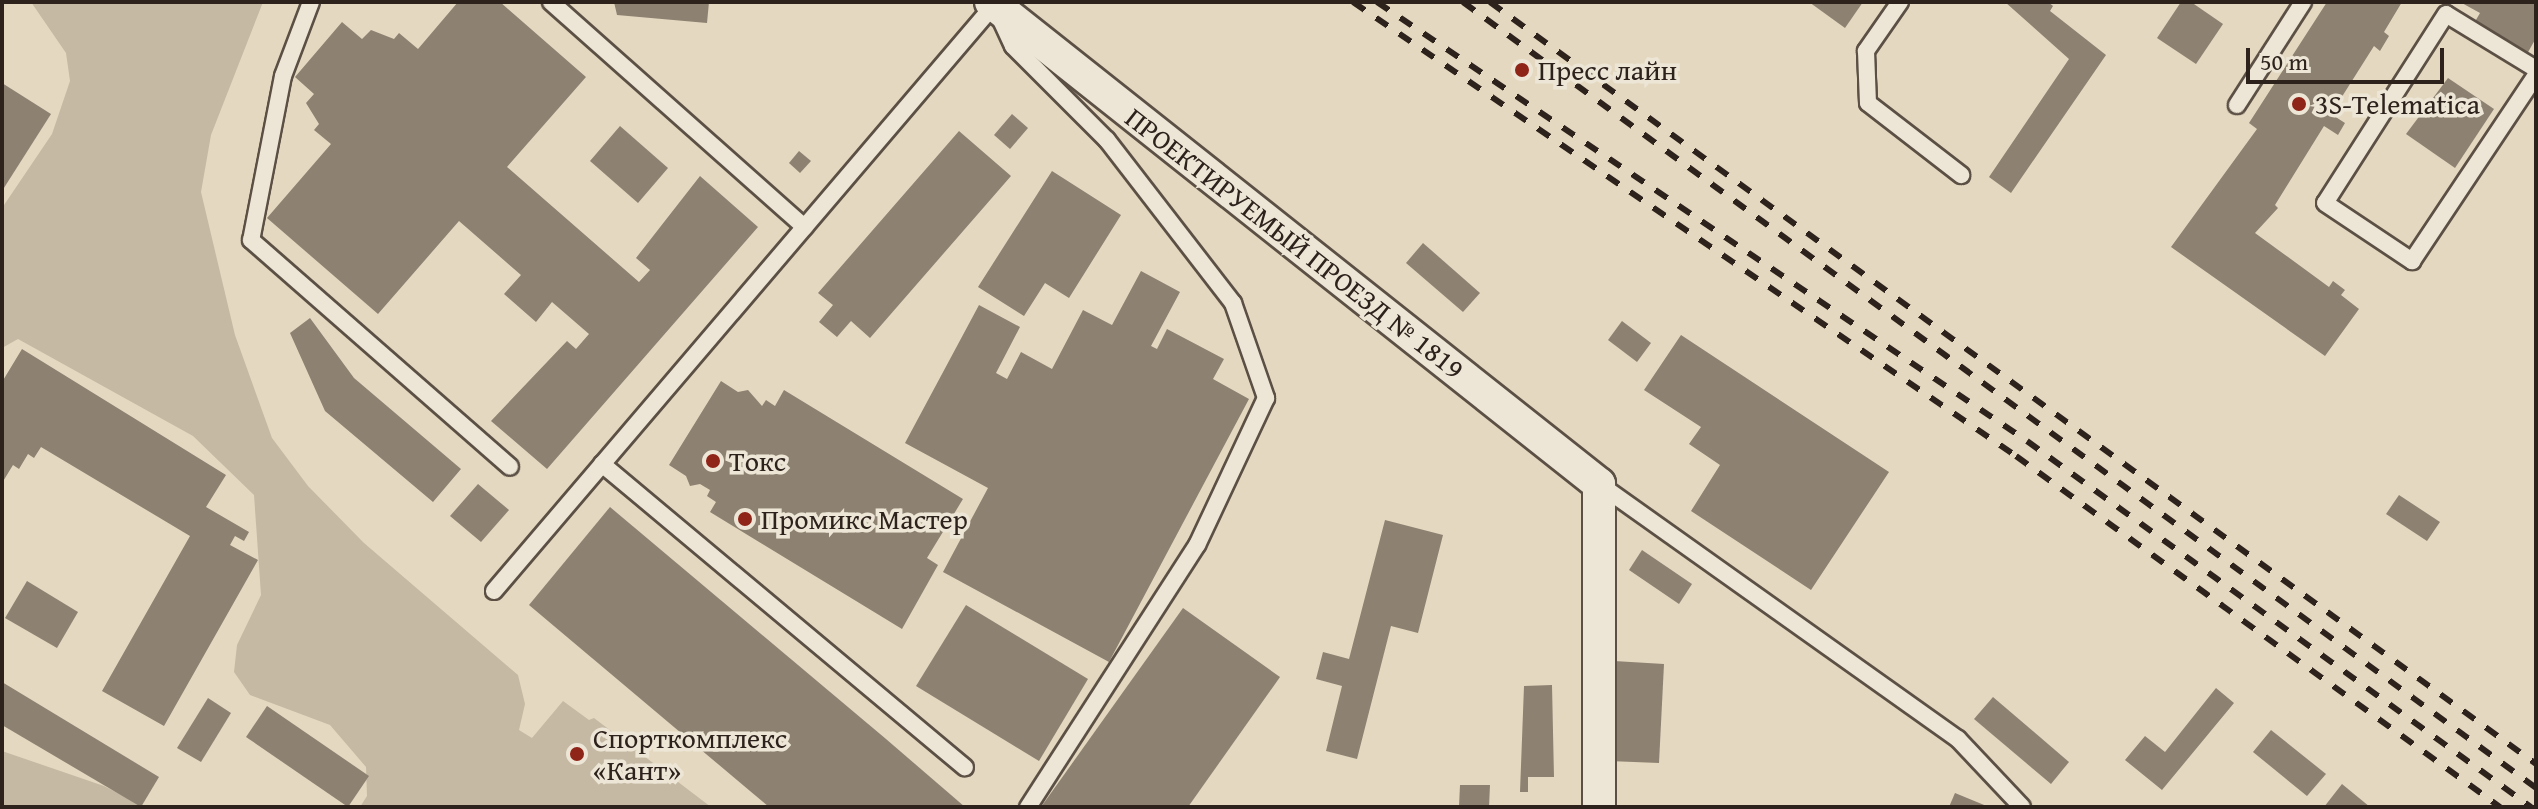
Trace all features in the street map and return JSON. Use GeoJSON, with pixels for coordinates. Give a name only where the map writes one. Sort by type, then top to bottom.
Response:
{"type":"FeatureCollection","features":[{"type":"Feature","properties":{"kind":"street","name":"ПРОЕКТИРУЕМЫЙ ПРОЕЗД № 1819"},"geometry":{"type":"LineString","coordinates":[[993,3],[1599,484]]}},
{"type":"Feature","properties":{"kind":"street"},"geometry":{"type":"LineString","coordinates":[[1599,484],[1599,807]]}},
{"type":"Feature","properties":{"kind":"lane"},"geometry":{"type":"LineString","coordinates":[[311,2],[283,76],[251,240],[510,467]]}},
{"type":"Feature","properties":{"kind":"lane"},"geometry":{"type":"LineString","coordinates":[[551,2],[804,227]]}},
{"type":"Feature","properties":{"kind":"lane"},"geometry":{"type":"LineString","coordinates":[[1900,2],[1866,51],[1868,103],[1961,175]]}},
{"type":"Feature","properties":{"kind":"lane"},"geometry":{"type":"LineString","coordinates":[[2237,105],[2303,2]]}},
{"type":"Feature","properties":{"kind":"lane"},"geometry":{"type":"LineString","coordinates":[[494,591],[993,3],[1013,46],[1107,140],[1233,303],[1266,398],[1197,545],[1028,807]]}},
{"type":"Feature","properties":{"kind":"lane"},"geometry":{"type":"LineString","coordinates":[[2446,14],[2536,72],[2412,261],[2325,203],[2446,14]]}},
{"type":"Feature","properties":{"kind":"lane"},"geometry":{"type":"LineString","coordinates":[[602,464],[965,768]]}},
{"type":"Feature","properties":{"kind":"lane"},"geometry":{"type":"LineString","coordinates":[[1599,484],[1958,739],[2022,807]]}},
{"type":"Feature","properties":{"kind":"shaded area"},"geometry":{"type":"Polygon","coordinates":[[[31,2],[263,2],[211,135],[201,192],[235,335],[272,438],[308,486],[364,543],[518,675],[525,704],[519,730],[532,738],[563,701],[589,720],[594,718],[711,807],[360,807],[367,796],[366,767],[330,725],[250,695],[234,672],[237,645],[261,595],[254,495],[193,436],[18,339],[2,348],[2,208],[52,134],[70,81],[66,53],[31,2]]]}},
{"type":"Feature","properties":{"kind":"shaded area"},"geometry":{"type":"Polygon","coordinates":[[[2,751],[104,786],[145,807],[2,807],[2,751]]]}},
{"type":"Feature","properties":{"kind":"building"},"geometry":{"type":"Polygon","coordinates":[[[458,2],[500,2],[586,77],[507,167],[639,282],[650,270],[636,258],[700,176],[758,227],[547,469],[491,421],[567,341],[576,349],[589,334],[552,302],[536,322],[504,294],[521,275],[459,221],[378,314],[267,218],[331,144],[314,130],[319,124],[306,103],[314,94],[295,77],[342,22],[362,39],[371,30],[394,39],[399,33],[418,49],[458,2]]]}},
{"type":"Feature","properties":{"kind":"building"},"geometry":{"type":"Polygon","coordinates":[[[614,2],[709,2],[707,23],[617,15],[614,2]]]}},
{"type":"Feature","properties":{"kind":"building"},"geometry":{"type":"Polygon","coordinates":[[[1809,2],[1863,2],[1845,28],[1809,2]]]}},
{"type":"Feature","properties":{"kind":"building"},"geometry":{"type":"Polygon","coordinates":[[[2005,2],[2048,2],[2053,6],[2050,11],[2106,55],[2011,193],[1989,177],[2069,59],[2005,2]]]}},
{"type":"Feature","properties":{"kind":"building"},"geometry":{"type":"Polygon","coordinates":[[[2181,2],[2191,2],[2223,24],[2196,64],[2157,38],[2181,2]]]}},
{"type":"Feature","properties":{"kind":"building"},"geometry":{"type":"Polygon","coordinates":[[[2327,2],[2402,2],[2384,32],[2389,36],[2380,51],[2374,46],[2331,114],[2345,123],[2338,135],[2324,126],[2275,205],[2278,208],[2255,233],[2329,287],[2333,281],[2345,290],[2341,295],[2359,309],[2325,356],[2171,247],[2257,129],[2249,123],[2327,2]]]}},
{"type":"Feature","properties":{"kind":"building"},"geometry":{"type":"Polygon","coordinates":[[[2460,2],[2536,2],[2536,38],[2527,54],[2473,25],[2480,13],[2460,2]]]}},
{"type":"Feature","properties":{"kind":"building"},"geometry":{"type":"Polygon","coordinates":[[[2448,78],[2494,109],[2455,168],[2406,134],[2448,78]]]}},
{"type":"Feature","properties":{"kind":"building"},"geometry":{"type":"Polygon","coordinates":[[[2,83],[51,114],[2,191],[2,83]]]}},
{"type":"Feature","properties":{"kind":"building"},"geometry":{"type":"Polygon","coordinates":[[[1012,114],[1028,128],[1010,149],[994,135],[1012,114]]]}},
{"type":"Feature","properties":{"kind":"building"},"geometry":{"type":"Polygon","coordinates":[[[620,126],[668,168],[638,203],[590,161],[620,126]]]}},
{"type":"Feature","properties":{"kind":"building"},"geometry":{"type":"Polygon","coordinates":[[[959,131],[1011,176],[870,338],[851,321],[837,337],[819,322],[833,305],[818,293],[959,131]]]}},
{"type":"Feature","properties":{"kind":"building"},"geometry":{"type":"Polygon","coordinates":[[[799,151],[811,161],[800,173],[789,163],[799,151]]]}},
{"type":"Feature","properties":{"kind":"building"},"geometry":{"type":"Polygon","coordinates":[[[1052,171],[1121,215],[1069,298],[1045,283],[1024,316],[978,287],[1052,171]]]}},
{"type":"Feature","properties":{"kind":"building"},"geometry":{"type":"Polygon","coordinates":[[[1423,243],[1480,293],[1463,312],[1406,263],[1423,243]]]}},
{"type":"Feature","properties":{"kind":"building"},"geometry":{"type":"Polygon","coordinates":[[[1141,271],[1180,292],[1151,346],[1157,349],[1167,329],[1224,359],[1213,379],[1249,399],[1109,662],[943,572],[988,488],[905,443],[979,305],[1020,327],[996,373],[1007,379],[1021,352],[1052,369],[1083,310],[1112,325],[1141,271]]]}},
{"type":"Feature","properties":{"kind":"building"},"geometry":{"type":"Polygon","coordinates":[[[310,318],[354,378],[461,469],[433,502],[325,411],[290,333],[310,318]]]}},
{"type":"Feature","properties":{"kind":"building"},"geometry":{"type":"Polygon","coordinates":[[[1622,321],[1651,343],[1637,362],[1608,340],[1622,321]]]}},
{"type":"Feature","properties":{"kind":"building"},"geometry":{"type":"Polygon","coordinates":[[[1681,335],[1889,472],[1811,590],[1691,511],[1720,465],[1689,444],[1701,427],[1644,390],[1681,335]]]}},
{"type":"Feature","properties":{"kind":"building"},"geometry":{"type":"Polygon","coordinates":[[[22,349],[226,475],[206,507],[249,532],[244,541],[235,536],[230,545],[258,560],[164,726],[102,691],[190,536],[41,447],[34,458],[28,454],[19,469],[13,465],[2,483],[2,382],[22,349]]]}},
{"type":"Feature","properties":{"kind":"building"},"geometry":{"type":"Polygon","coordinates":[[[721,381],[738,392],[748,390],[762,406],[766,400],[775,406],[784,390],[963,499],[927,558],[938,565],[902,629],[710,512],[716,502],[707,496],[710,490],[700,484],[690,486],[686,476],[669,465],[721,381]]]}},
{"type":"Feature","properties":{"kind":"building"},"geometry":{"type":"Polygon","coordinates":[[[478,484],[509,510],[481,542],[450,516],[478,484]]]}},
{"type":"Feature","properties":{"kind":"building"},"geometry":{"type":"Polygon","coordinates":[[[2399,495],[2440,522],[2427,541],[2386,514],[2399,495]]]}},
{"type":"Feature","properties":{"kind":"building"},"geometry":{"type":"Polygon","coordinates":[[[610,507],[965,807],[769,807],[529,605],[610,507]]]}},
{"type":"Feature","properties":{"kind":"building"},"geometry":{"type":"Polygon","coordinates":[[[1385,520],[1443,535],[1418,633],[1391,626],[1357,759],[1326,751],[1342,686],[1316,679],[1323,652],[1349,659],[1385,520]]]}},
{"type":"Feature","properties":{"kind":"building"},"geometry":{"type":"Polygon","coordinates":[[[1642,550],[1692,584],[1679,604],[1629,570],[1642,550]]]}},
{"type":"Feature","properties":{"kind":"building"},"geometry":{"type":"Polygon","coordinates":[[[27,581],[78,612],[57,648],[5,618],[27,581]]]}},
{"type":"Feature","properties":{"kind":"building"},"geometry":{"type":"Polygon","coordinates":[[[966,605],[1088,679],[1039,761],[916,686],[966,605]]]}},
{"type":"Feature","properties":{"kind":"building"},"geometry":{"type":"Polygon","coordinates":[[[1183,608],[1280,677],[1188,807],[1041,807],[1183,608]]]}},
{"type":"Feature","properties":{"kind":"building"},"geometry":{"type":"Polygon","coordinates":[[[1614,661],[1664,664],[1659,763],[1609,761],[1614,661]]]}},
{"type":"Feature","properties":{"kind":"building"},"geometry":{"type":"Polygon","coordinates":[[[2,682],[159,777],[141,807],[2,725],[2,682]]]}},
{"type":"Feature","properties":{"kind":"building"},"geometry":{"type":"Polygon","coordinates":[[[1552,685],[1554,777],[1528,777],[1528,792],[1520,792],[1524,686],[1552,685]]]}},
{"type":"Feature","properties":{"kind":"building"},"geometry":{"type":"Polygon","coordinates":[[[2216,688],[2234,703],[2162,790],[2125,760],[2145,736],[2165,752],[2216,688]]]}},
{"type":"Feature","properties":{"kind":"building"},"geometry":{"type":"Polygon","coordinates":[[[1993,697],[2069,762],[2051,784],[1974,719],[1993,697]]]}},
{"type":"Feature","properties":{"kind":"building"},"geometry":{"type":"Polygon","coordinates":[[[208,698],[231,713],[201,762],[177,748],[208,698]]]}},
{"type":"Feature","properties":{"kind":"building"},"geometry":{"type":"Polygon","coordinates":[[[267,706],[369,776],[348,807],[246,737],[267,706]]]}},
{"type":"Feature","properties":{"kind":"building"},"geometry":{"type":"Polygon","coordinates":[[[2271,730],[2326,774],[2307,796],[2253,752],[2271,730]]]}},
{"type":"Feature","properties":{"kind":"building"},"geometry":{"type":"Polygon","coordinates":[[[2342,784],[2370,807],[2324,807],[2342,784]]]}},
{"type":"Feature","properties":{"kind":"building"},"geometry":{"type":"Polygon","coordinates":[[[1460,785],[1490,785],[1489,807],[1459,807],[1460,785]]]}},
{"type":"Feature","properties":{"kind":"building"},"geometry":{"type":"Polygon","coordinates":[[[1955,793],[1989,807],[1949,807],[1955,793]]]}},
{"type":"Feature","properties":{"kind":"railway"},"geometry":{"type":"LineString","coordinates":[[1353,2],[2016,456],[2500,807]]}},
{"type":"Feature","properties":{"kind":"railway"},"geometry":{"type":"LineString","coordinates":[[1377,2],[2027,441],[2531,807]]}},
{"type":"Feature","properties":{"kind":"railway"},"geometry":{"type":"LineString","coordinates":[[1463,2],[2536,788]]}},
{"type":"Feature","properties":{"kind":"railway"},"geometry":{"type":"LineString","coordinates":[[1490,2],[2536,764]]}},
{"type":"Feature","properties":{"kind":"place","name":"Пресс лайн"},"geometry":{"type":"Point","coordinates":[1522,70]}},
{"type":"Feature","properties":{"kind":"place","name":"3S-Telematica"},"geometry":{"type":"Point","coordinates":[2299,104]}},
{"type":"Feature","properties":{"kind":"place","name":"Токс"},"geometry":{"type":"Point","coordinates":[713,461]}},
{"type":"Feature","properties":{"kind":"place","name":"Промикс Мастер"},"geometry":{"type":"Point","coordinates":[745,519]}},
{"type":"Feature","properties":{"kind":"place","name":"Спорткомплекс «Кант»"},"geometry":{"type":"Point","coordinates":[577,754]}}]}
